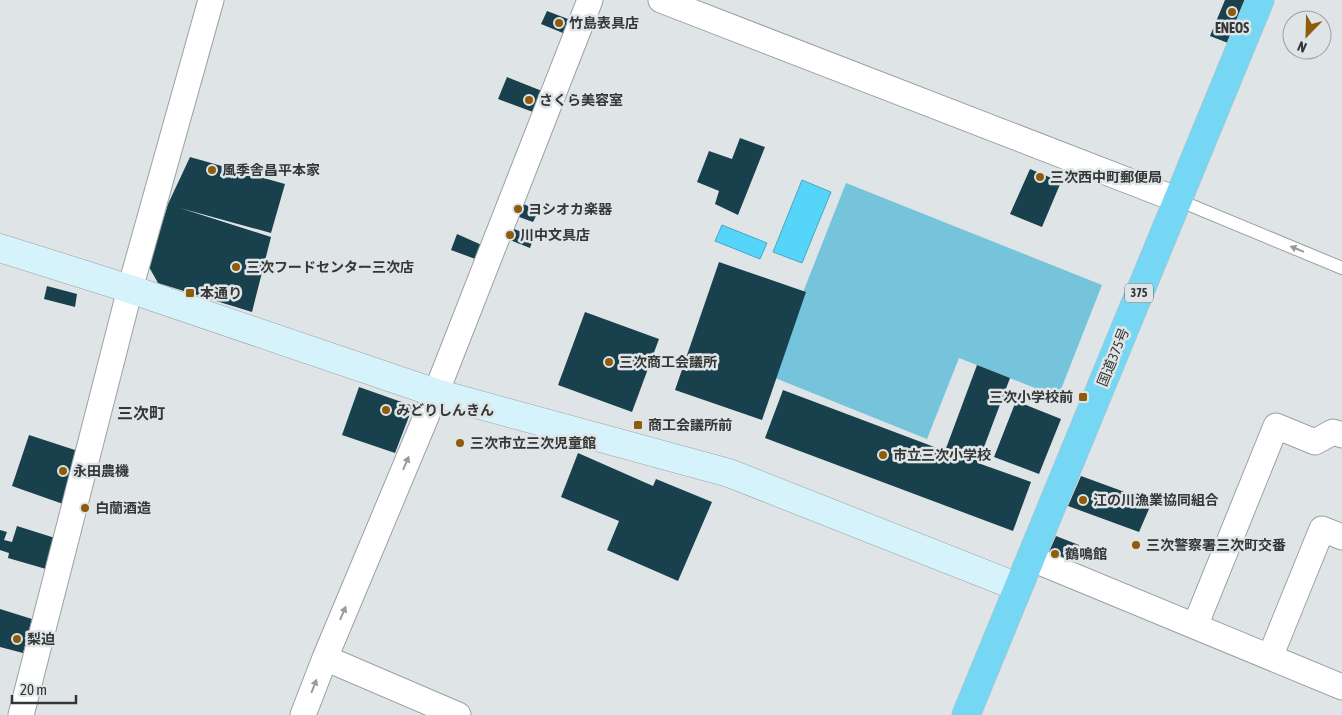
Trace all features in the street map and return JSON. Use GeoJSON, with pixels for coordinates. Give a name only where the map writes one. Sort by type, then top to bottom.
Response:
{"type":"FeatureCollection","features":[{"type":"Feature","properties":{"kind":"highway","name":"国道375号"},"geometry":{"type":"LineString","coordinates":[[966,715],[1260,0]]}},
{"type":"Feature","properties":{"kind":"street"},"geometry":{"type":"LineString","coordinates":[[21,715],[130,289],[211,0]]}},
{"type":"Feature","properties":{"kind":"street"},"geometry":{"type":"LineString","coordinates":[[303,715],[436,392],[590,0]]}},
{"type":"Feature","properties":{"kind":"street"},"geometry":{"type":"LineString","coordinates":[[661,0],[1178,200]]}},
{"type":"Feature","properties":{"kind":"street"},"geometry":{"type":"LineString","coordinates":[[0,248],[130,289],[436,392],[728,472],[1018,587]]}},
{"type":"Feature","properties":{"kind":"street"},"geometry":{"type":"LineString","coordinates":[[1195,626],[1276,426],[1315,442],[1333,432],[1342,435]]}},
{"type":"Feature","properties":{"kind":"street"},"geometry":{"type":"LineString","coordinates":[[1270,657],[1322,529],[1342,537]]}},
{"type":"Feature","properties":{"kind":"street"},"geometry":{"type":"LineString","coordinates":[[1030,558],[1342,687]]}},
{"type":"Feature","properties":{"kind":"street"},"geometry":{"type":"LineString","coordinates":[[325,658],[458,715]]}},
{"type":"Feature","properties":{"kind":"lane"},"geometry":{"type":"LineString","coordinates":[[1178,200],[1342,268]]}},
{"type":"Feature","properties":{"kind":"shaded area"},"geometry":{"type":"Polygon","coordinates":[[[802,180],[831,192],[802,263],[773,252],[802,180]]]}},
{"type":"Feature","properties":{"kind":"shaded area"},"geometry":{"type":"Polygon","coordinates":[[[846,183],[1102,285],[1058,397],[959,358],[927,439],[770,376],[846,183]]]}},
{"type":"Feature","properties":{"kind":"shaded area"},"geometry":{"type":"Polygon","coordinates":[[[722,225],[767,243],[760,259],[715,241],[722,225]]]}},
{"type":"Feature","properties":{"kind":"building"},"geometry":{"type":"Polygon","coordinates":[[[1225,0],[1246,0],[1228,43],[1210,36],[1225,0]]]}},
{"type":"Feature","properties":{"kind":"building"},"geometry":{"type":"Polygon","coordinates":[[[547,11],[568,19],[563,33],[541,24],[547,11]]]}},
{"type":"Feature","properties":{"kind":"building"},"geometry":{"type":"Polygon","coordinates":[[[507,77],[542,91],[533,112],[498,99],[507,77]]]}},
{"type":"Feature","properties":{"kind":"building"},"geometry":{"type":"Polygon","coordinates":[[[740,138],[765,147],[738,215],[715,204],[719,191],[697,182],[709,151],[732,159],[740,138]]]}},
{"type":"Feature","properties":{"kind":"building"},"geometry":{"type":"Polygon","coordinates":[[[190,157],[285,184],[271,233],[180,208],[271,237],[252,312],[158,283],[149,267],[168,204],[190,157]]]}},
{"type":"Feature","properties":{"kind":"building"},"geometry":{"type":"Polygon","coordinates":[[[1030,169],[1061,182],[1042,227],[1010,214],[1030,169]]]}},
{"type":"Feature","properties":{"kind":"building"},"geometry":{"type":"Polygon","coordinates":[[[515,201],[539,210],[533,222],[511,214],[515,201]]]}},
{"type":"Feature","properties":{"kind":"building"},"geometry":{"type":"Polygon","coordinates":[[[507,226],[534,237],[530,248],[502,237],[507,226]]]}},
{"type":"Feature","properties":{"kind":"building"},"geometry":{"type":"Polygon","coordinates":[[[457,234],[484,246],[478,260],[451,250],[457,234]]]}},
{"type":"Feature","properties":{"kind":"building"},"geometry":{"type":"Polygon","coordinates":[[[719,262],[806,292],[762,420],[675,390],[719,262]]]}},
{"type":"Feature","properties":{"kind":"building"},"geometry":{"type":"Polygon","coordinates":[[[47,286],[77,294],[75,307],[44,299],[47,286]]]}},
{"type":"Feature","properties":{"kind":"building","name":"三次商工会議所"},"geometry":{"type":"Polygon","coordinates":[[[585,312],[659,339],[632,412],[558,385],[585,312]]]}},
{"type":"Feature","properties":{"kind":"building"},"geometry":{"type":"Polygon","coordinates":[[[977,365],[1010,378],[978,463],[1031,482],[1013,531],[765,438],[783,390],[945,451],[977,365]]]}},
{"type":"Feature","properties":{"kind":"building"},"geometry":{"type":"Polygon","coordinates":[[[359,387],[413,406],[395,453],[342,435],[359,387]]]}},
{"type":"Feature","properties":{"kind":"building"},"geometry":{"type":"Polygon","coordinates":[[[1016,401],[1061,419],[1039,474],[994,457],[1016,401]]]}},
{"type":"Feature","properties":{"kind":"building"},"geometry":{"type":"Polygon","coordinates":[[[29,435],[78,451],[63,504],[12,486],[29,435]]]}},
{"type":"Feature","properties":{"kind":"building"},"geometry":{"type":"Polygon","coordinates":[[[578,453],[653,486],[656,479],[712,502],[678,581],[607,550],[619,521],[561,497],[578,453]]]}},
{"type":"Feature","properties":{"kind":"building"},"geometry":{"type":"Polygon","coordinates":[[[1081,476],[1152,502],[1139,532],[1068,506],[1081,476]]]}},
{"type":"Feature","properties":{"kind":"building"},"geometry":{"type":"Polygon","coordinates":[[[17,526],[55,538],[46,569],[8,558],[9,553],[0,550],[0,530],[7,532],[4,540],[12,542],[17,526]]]}},
{"type":"Feature","properties":{"kind":"building"},"geometry":{"type":"Polygon","coordinates":[[[1056,536],[1079,545],[1068,571],[1045,561],[1056,536]]]}},
{"type":"Feature","properties":{"kind":"building"},"geometry":{"type":"Polygon","coordinates":[[[0,609],[32,619],[23,653],[0,647],[0,609]]]}},
{"type":"Feature","properties":{"kind":"place","name":"ENEOS"},"geometry":{"type":"Point","coordinates":[1232,12]}},
{"type":"Feature","properties":{"kind":"place","name":"竹島表具店"},"geometry":{"type":"Point","coordinates":[559,23]}},
{"type":"Feature","properties":{"kind":"place","name":"さくら美容室"},"geometry":{"type":"Point","coordinates":[529,100]}},
{"type":"Feature","properties":{"kind":"place","name":"風季舎昌平本家"},"geometry":{"type":"Point","coordinates":[212,170]}},
{"type":"Feature","properties":{"kind":"place","name":"三次西中町郵便局"},"geometry":{"type":"Point","coordinates":[1040,177]}},
{"type":"Feature","properties":{"kind":"place","name":"ヨシオカ楽器"},"geometry":{"type":"Point","coordinates":[518,209]}},
{"type":"Feature","properties":{"kind":"place","name":"川中文具店"},"geometry":{"type":"Point","coordinates":[510,235]}},
{"type":"Feature","properties":{"kind":"place","name":"三次フードセンター三次店"},"geometry":{"type":"Point","coordinates":[236,267]}},
{"type":"Feature","properties":{"kind":"place","name":"本通り"},"geometry":{"type":"Point","coordinates":[190,293]}},
{"type":"Feature","properties":{"kind":"place","name":"三次商工会議所"},"geometry":{"type":"Point","coordinates":[609,362]}},
{"type":"Feature","properties":{"kind":"place","name":"三次小学校前"},"geometry":{"type":"Point","coordinates":[1083,397]}},
{"type":"Feature","properties":{"kind":"place","name":"みどりしんきん"},"geometry":{"type":"Point","coordinates":[386,410]}},
{"type":"Feature","properties":{"kind":"place","name":"商工会議所前"},"geometry":{"type":"Point","coordinates":[638,425]}},
{"type":"Feature","properties":{"kind":"place","name":"三次市立三次児童館"},"geometry":{"type":"Point","coordinates":[460,443]}},
{"type":"Feature","properties":{"kind":"place","name":"市立三次小学校"},"geometry":{"type":"Point","coordinates":[883,455]}},
{"type":"Feature","properties":{"kind":"place","name":"永田農機"},"geometry":{"type":"Point","coordinates":[63,471]}},
{"type":"Feature","properties":{"kind":"place","name":"江の川漁業協同組合"},"geometry":{"type":"Point","coordinates":[1083,500]}},
{"type":"Feature","properties":{"kind":"place","name":"白蘭酒造"},"geometry":{"type":"Point","coordinates":[85,508]}},
{"type":"Feature","properties":{"kind":"place","name":"三次警察署三次町交番"},"geometry":{"type":"Point","coordinates":[1136,545]}},
{"type":"Feature","properties":{"kind":"place","name":"鶴鳴館"},"geometry":{"type":"Point","coordinates":[1055,554]}},
{"type":"Feature","properties":{"kind":"place","name":"梨迫"},"geometry":{"type":"Point","coordinates":[17,639]}},
{"type":"Feature","properties":{"kind":"district","name":"三次町"},"geometry":{"type":"Point","coordinates":[141,413]}}]}
